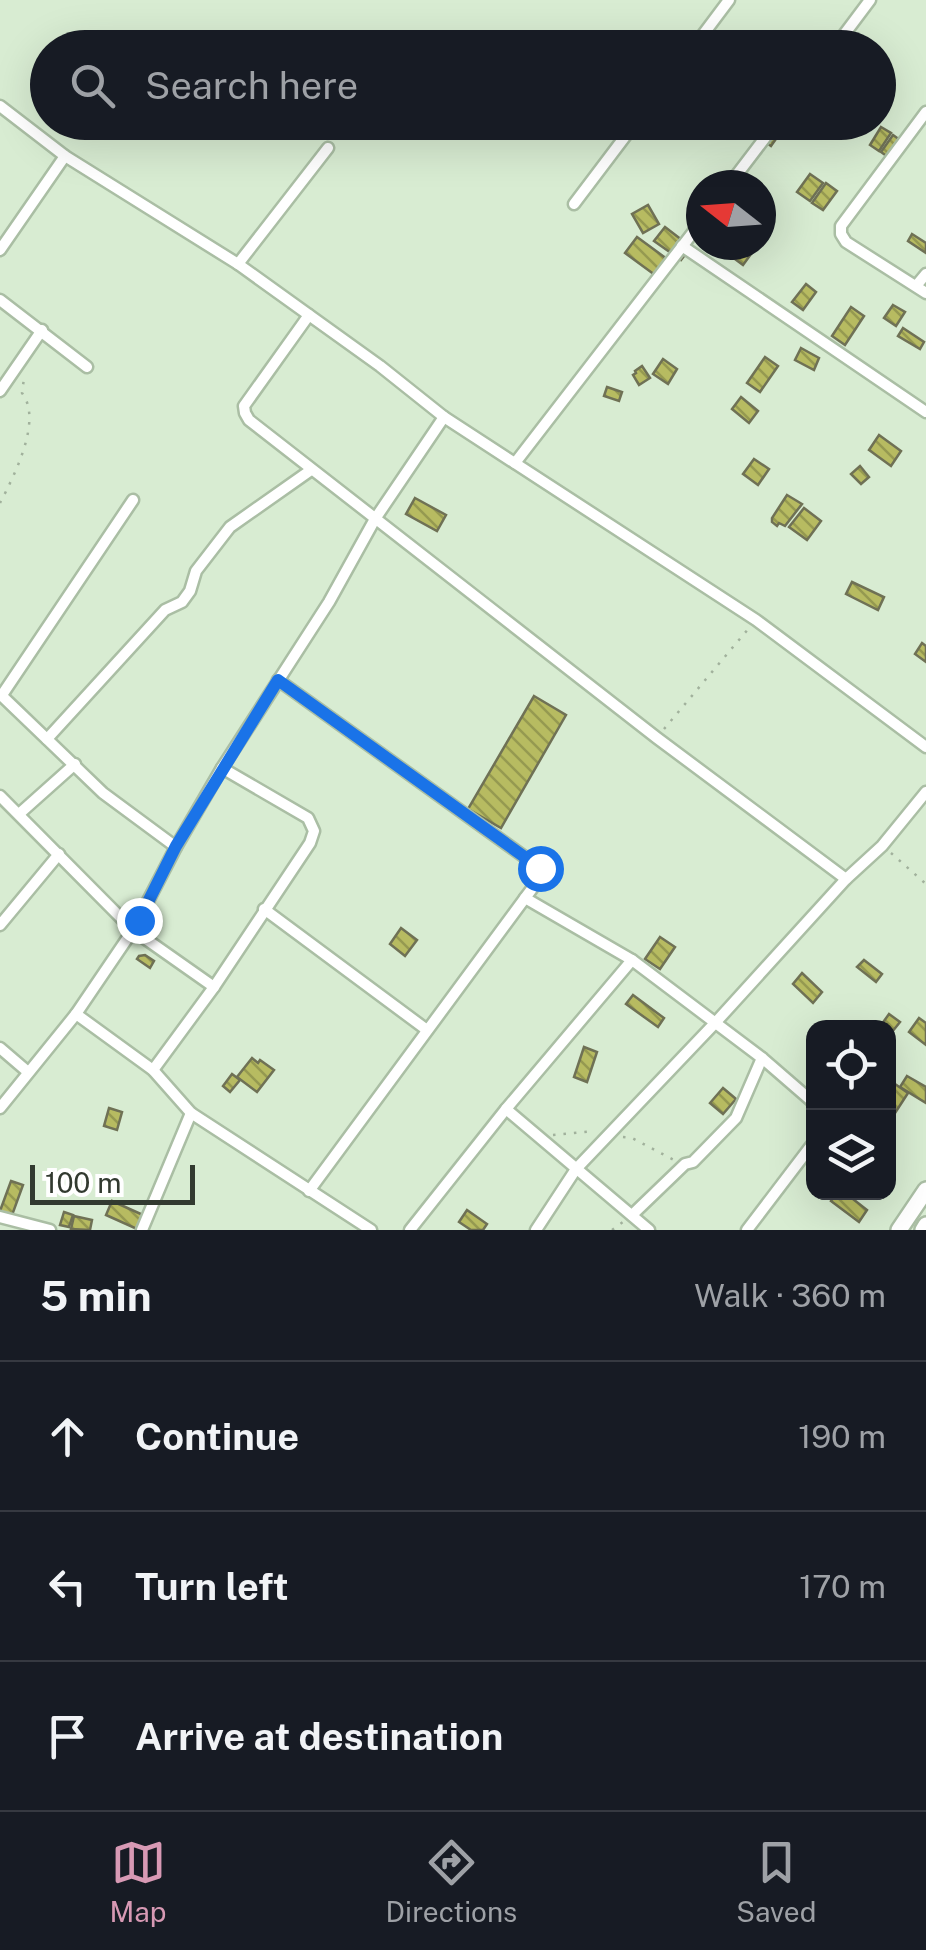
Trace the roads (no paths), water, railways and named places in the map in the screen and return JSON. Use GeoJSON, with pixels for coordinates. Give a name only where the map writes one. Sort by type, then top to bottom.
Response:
{"type":"FeatureCollection","features":[{"type":"Feature","properties":{"kind":"main road"},"geometry":{"type":"LineString","coordinates":[[899,1230],[926,1190]]}},
{"type":"Feature","properties":{"kind":"street"},"geometry":{"type":"LineString","coordinates":[[706,30],[729,0]]}},
{"type":"Feature","properties":{"kind":"street"},"geometry":{"type":"LineString","coordinates":[[848,30],[870,0]]}},
{"type":"Feature","properties":{"kind":"street"},"geometry":{"type":"LineString","coordinates":[[0,106],[30,129]]}},
{"type":"Feature","properties":{"kind":"street"},"geometry":{"type":"LineString","coordinates":[[926,112],[841,226],[846,242],[921,290],[926,274]]}},
{"type":"Feature","properties":{"kind":"street"},"geometry":{"type":"LineString","coordinates":[[44,140],[238,264],[444,417],[756,620],[926,747]]}},
{"type":"Feature","properties":{"kind":"street"},"geometry":{"type":"LineString","coordinates":[[574,204],[622,140]]}},
{"type":"Feature","properties":{"kind":"street"},"geometry":{"type":"LineString","coordinates":[[740,170],[763,140]]}},
{"type":"Feature","properties":{"kind":"street"},"geometry":{"type":"LineString","coordinates":[[238,264],[328,148]]}},
{"type":"Feature","properties":{"kind":"street"},"geometry":{"type":"LineString","coordinates":[[0,250],[65,156]]}},
{"type":"Feature","properties":{"kind":"street"},"geometry":{"type":"LineString","coordinates":[[515,462],[686,241]]}},
{"type":"Feature","properties":{"kind":"street"},"geometry":{"type":"LineString","coordinates":[[682,246],[926,412]]}},
{"type":"Feature","properties":{"kind":"street"},"geometry":{"type":"LineString","coordinates":[[0,300],[88,368]]}},
{"type":"Feature","properties":{"kind":"street"},"geometry":{"type":"LineString","coordinates":[[310,315],[244,406],[248,420],[657,738],[846,879]]}},
{"type":"Feature","properties":{"kind":"street"},"geometry":{"type":"LineString","coordinates":[[0,391],[42,330]]}},
{"type":"Feature","properties":{"kind":"street"},"geometry":{"type":"LineString","coordinates":[[0,1108],[76,1014],[134,930],[176,846],[222,768],[329,602],[375,519],[444,417]]}},
{"type":"Feature","properties":{"kind":"street"},"geometry":{"type":"LineString","coordinates":[[47,739],[165,610],[182,602],[196,572],[230,527],[312,470]]}},
{"type":"Feature","properties":{"kind":"street"},"geometry":{"type":"LineString","coordinates":[[133,500],[1,694],[104,793],[176,846]]}},
{"type":"Feature","properties":{"kind":"street"},"geometry":{"type":"LineString","coordinates":[[278,680],[540,868],[537,882],[309,1191]]}},
{"type":"Feature","properties":{"kind":"street"},"geometry":{"type":"LineString","coordinates":[[19,814],[75,764]]}},
{"type":"Feature","properties":{"kind":"street"},"geometry":{"type":"LineString","coordinates":[[153,1070],[214,988],[310,843],[314,831],[308,818],[222,768]]}},
{"type":"Feature","properties":{"kind":"street"},"geometry":{"type":"LineString","coordinates":[[536,1230],[576,1169],[846,879],[882,846],[926,792]]}},
{"type":"Feature","properties":{"kind":"street"},"geometry":{"type":"LineString","coordinates":[[0,796],[134,930],[214,988]]}},
{"type":"Feature","properties":{"kind":"street"},"geometry":{"type":"LineString","coordinates":[[0,925],[59,854]]}},
{"type":"Feature","properties":{"kind":"street"},"geometry":{"type":"LineString","coordinates":[[525,898],[632,960],[806,1096]]}},
{"type":"Feature","properties":{"kind":"street"},"geometry":{"type":"LineString","coordinates":[[264,910],[427,1030]]}},
{"type":"Feature","properties":{"kind":"street"},"geometry":{"type":"LineString","coordinates":[[410,1230],[632,960]]}},
{"type":"Feature","properties":{"kind":"street"},"geometry":{"type":"LineString","coordinates":[[76,1014],[153,1070],[192,1113],[371,1230]]}},
{"type":"Feature","properties":{"kind":"street"},"geometry":{"type":"LineString","coordinates":[[0,1048],[28,1072]]}},
{"type":"Feature","properties":{"kind":"street"},"geometry":{"type":"LineString","coordinates":[[632,1215],[736,1118],[762,1058]]}},
{"type":"Feature","properties":{"kind":"street"},"geometry":{"type":"LineString","coordinates":[[506,1109],[649,1230]]}},
{"type":"Feature","properties":{"kind":"street"},"geometry":{"type":"LineString","coordinates":[[142,1230],[192,1113]]}},
{"type":"Feature","properties":{"kind":"street"},"geometry":{"type":"LineString","coordinates":[[747,1230],[806,1153]]}},
{"type":"Feature","properties":{"kind":"street"},"geometry":{"type":"LineString","coordinates":[[0,1217],[50,1230]]}}]}
